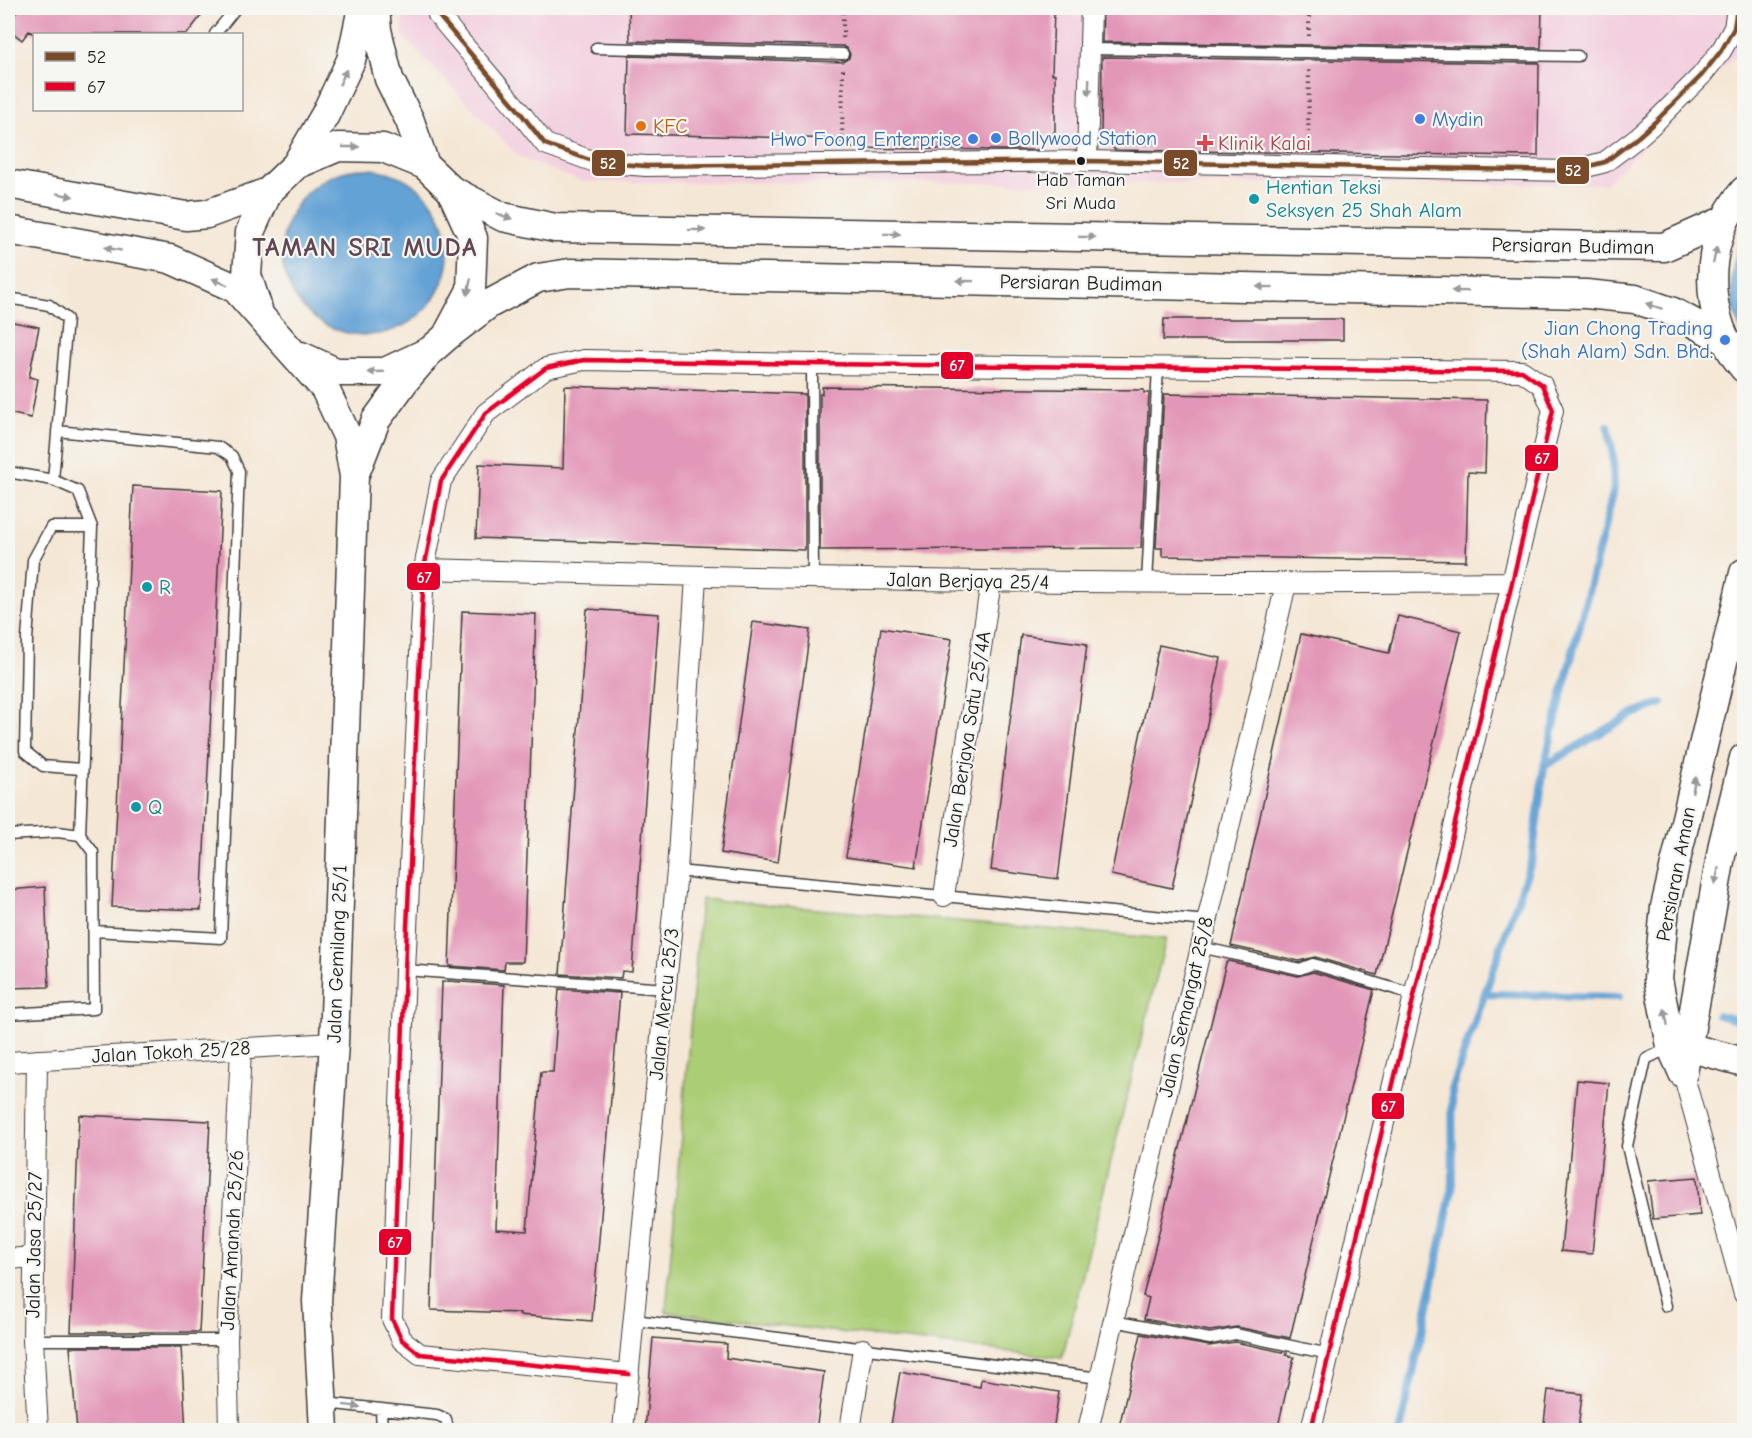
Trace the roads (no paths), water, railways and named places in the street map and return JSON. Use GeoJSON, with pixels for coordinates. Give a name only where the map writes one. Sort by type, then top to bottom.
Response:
{"type":"FeatureCollection","features":[{"type":"Feature","properties":{"kind":"main road"},"geometry":{"type":"LineString","coordinates":[[261,317],[247,275],[250,232],[268,192],[296,165],[325,115],[351,60],[362,8]]}},
{"type":"Feature","properties":{"kind":"main road"},"geometry":{"type":"LineString","coordinates":[[375,8],[377,30],[389,79],[410,121],[425,165]]}},
{"type":"Feature","properties":{"kind":"main road"},"geometry":{"type":"LineString","coordinates":[[291,352],[336,372],[385,372],[438,344],[471,290],[473,238],[451,190],[425,165],[383,148],[338,147],[296,165]]}},
{"type":"Feature","properties":{"kind":"main road"},"geometry":{"type":"LineString","coordinates":[[8,184],[186,216],[207,213],[268,192]]}},
{"type":"Feature","properties":{"kind":"main road","name":"Persiaran Budiman"},"geometry":{"type":"LineString","coordinates":[[451,190],[503,217],[555,228],[1664,247],[1725,220]]}},
{"type":"Feature","properties":{"kind":"main road"},"geometry":{"type":"LineString","coordinates":[[1744,191],[1725,220],[1713,260],[1713,301],[1725,340],[1744,368]]}},
{"type":"Feature","properties":{"kind":"main road"},"geometry":{"type":"LineString","coordinates":[[8,230],[170,259],[235,288],[261,317]]}},
{"type":"Feature","properties":{"kind":"main road","name":"Persiaran Budiman"},"geometry":{"type":"LineString","coordinates":[[438,344],[489,304],[538,278],[570,273],[1586,294],[1635,299],[1673,312],[1725,340]]}},
{"type":"Feature","properties":{"kind":"main road","name":"Jalan Gemilang 25/1"},"geometry":{"type":"LineString","coordinates":[[261,317],[325,389],[347,436],[354,476],[334,1043],[317,1301],[323,1417]]}},
{"type":"Feature","properties":{"kind":"main road","name":"Jalan Gemilang 25/1"},"geometry":{"type":"LineString","coordinates":[[354,476],[376,420],[406,379],[438,344]]}},
{"type":"Feature","properties":{"kind":"main road","name":"Persiaran Aman"},"geometry":{"type":"LineString","coordinates":[[1681,1055],[1658,979],[1665,907],[1744,573]]}},
{"type":"Feature","properties":{"kind":"main road","name":"Persiaran Aman"},"geometry":{"type":"LineString","coordinates":[[1681,1055],[1734,846],[1744,758]]}},
{"type":"Feature","properties":{"kind":"main road"},"geometry":{"type":"LineString","coordinates":[[1681,1055],[1744,1062]]}},
{"type":"Feature","properties":{"kind":"street"},"geometry":{"type":"LineString","coordinates":[[438,8],[438,15],[545,144],[594,162],[646,166],[1087,161],[1571,171],[1605,162],[1638,137],[1701,76],[1722,51],[1734,28],[1737,8]]}},
{"type":"Feature","properties":{"kind":"street"},"geometry":{"type":"LineString","coordinates":[[1087,161],[1091,8]]}},
{"type":"Feature","properties":{"kind":"street"},"geometry":{"type":"LineString","coordinates":[[629,1374],[420,1354],[402,1340],[392,1319],[405,970],[424,569],[441,481],[486,413],[546,368],[584,360],[1522,371],[1542,385],[1553,410],[1311,1431]]}},
{"type":"Feature","properties":{"kind":"street","name":"Jalan Berjaya 25/4"},"geometry":{"type":"LineString","coordinates":[[424,569],[696,577],[1147,583],[1512,582]]}},
{"type":"Feature","properties":{"kind":"street","name":"Jalan Mercu 25/3"},"geometry":{"type":"LineString","coordinates":[[623,1431],[677,871],[696,577]]}},
{"type":"Feature","properties":{"kind":"street","name":"Jalan Berjaya Satu 25/4A"},"geometry":{"type":"LineString","coordinates":[[944,896],[991,581]]}},
{"type":"Feature","properties":{"kind":"street","name":"Jalan Semangat 25/8"},"geometry":{"type":"LineString","coordinates":[[1088,1431],[1286,584]]}},
{"type":"Feature","properties":{"kind":"street","name":"Jalan Tokoh 25/28"},"geometry":{"type":"LineString","coordinates":[[8,1062],[334,1043]]}},
{"type":"Feature","properties":{"kind":"street","name":"Jalan Amanah 25/26"},"geometry":{"type":"LineString","coordinates":[[229,1431],[227,1340],[241,1049]]}},
{"type":"Feature","properties":{"kind":"street"},"geometry":{"type":"LineString","coordinates":[[1681,1055],[1744,1294]]}},
{"type":"Feature","properties":{"kind":"street","name":"Jalan Jasa 25/27"},"geometry":{"type":"LineString","coordinates":[[37,1060],[33,1340],[38,1431]]}},
{"type":"Feature","properties":{"kind":"street"},"geometry":{"type":"LineString","coordinates":[[8,1259],[34,1257]]}},
{"type":"Feature","properties":{"kind":"street"},"geometry":{"type":"LineString","coordinates":[[850,1431],[863,1349]]}},
{"type":"Feature","properties":{"kind":"lane"},"geometry":{"type":"LineString","coordinates":[[216,33],[236,8]]}},
{"type":"Feature","properties":{"kind":"lane"},"geometry":{"type":"LineString","coordinates":[[596,48],[843,54]]}},
{"type":"Feature","properties":{"kind":"lane"},"geometry":{"type":"LineString","coordinates":[[1090,49],[1578,56]]}},
{"type":"Feature","properties":{"kind":"lane"},"geometry":{"type":"LineString","coordinates":[[8,298],[49,305],[67,319],[52,480]]}},
{"type":"Feature","properties":{"kind":"lane"},"geometry":{"type":"LineString","coordinates":[[812,364],[813,579]]}},
{"type":"Feature","properties":{"kind":"lane"},"geometry":{"type":"LineString","coordinates":[[1147,583],[1158,367]]}},
{"type":"Feature","properties":{"kind":"lane"},"geometry":{"type":"LineString","coordinates":[[57,431],[218,447],[232,456],[239,471],[221,938],[94,931]]}},
{"type":"Feature","properties":{"kind":"lane"},"geometry":{"type":"LineString","coordinates":[[8,472],[52,480],[78,491],[92,527],[80,835],[93,852],[94,931],[94,1009],[8,1014]]}},
{"type":"Feature","properties":{"kind":"lane"},"geometry":{"type":"LineString","coordinates":[[81,769],[43,766],[25,751],[27,639],[33,560],[51,527],[92,527]]}},
{"type":"Feature","properties":{"kind":"lane"},"geometry":{"type":"LineString","coordinates":[[8,835],[58,832],[80,835]]}},
{"type":"Feature","properties":{"kind":"lane"},"geometry":{"type":"LineString","coordinates":[[677,871],[1207,921]]}},
{"type":"Feature","properties":{"kind":"lane"},"geometry":{"type":"LineString","coordinates":[[1200,947],[1300,969],[1312,964],[1414,995]]}},
{"type":"Feature","properties":{"kind":"lane"},"geometry":{"type":"LineString","coordinates":[[405,970],[666,989]]}},
{"type":"Feature","properties":{"kind":"lane"},"geometry":{"type":"LineString","coordinates":[[1666,1306],[1627,1146],[1646,1059],[1681,1055]]}},
{"type":"Feature","properties":{"kind":"lane"},"geometry":{"type":"LineString","coordinates":[[634,1320],[1100,1378]]}},
{"type":"Feature","properties":{"kind":"lane"},"geometry":{"type":"LineString","coordinates":[[1113,1320],[1210,1339],[1235,1334],[1329,1354]]}},
{"type":"Feature","properties":{"kind":"lane"},"geometry":{"type":"LineString","coordinates":[[33,1340],[227,1340]]}},
{"type":"Feature","properties":{"kind":"lane"},"geometry":{"type":"LineString","coordinates":[[323,1417],[381,1410],[437,1415],[446,1419],[448,1431]]}},
{"type":"Feature","properties":{"kind":"lane"},"geometry":{"type":"LineString","coordinates":[[381,1410],[382,1431]]}},
{"type":"Feature","properties":{"kind":"water"},"geometry":{"type":"Polygon","coordinates":[[[365,169],[397,175],[424,193],[442,220],[448,252],[442,284],[424,311],[397,329],[365,335],[333,329],[306,311],[288,284],[282,252],[288,220],[306,193],[333,175],[365,169]]]}},
{"type":"Feature","properties":{"kind":"water"},"geometry":{"type":"Polygon","coordinates":[[[1744,234],[1744,336],[1734,311],[1732,285],[1735,259],[1744,234]]]}},
{"type":"Feature","properties":{"kind":"waterway"},"geometry":{"type":"LineString","coordinates":[[1400,1430],[1453,1184],[1452,1087],[1532,859],[1544,766],[1614,489],[1613,455],[1608,426]]}},
{"type":"Feature","properties":{"kind":"waterway"},"geometry":{"type":"LineString","coordinates":[[1544,766],[1631,715],[1662,703]]}},
{"type":"Feature","properties":{"kind":"waterway"},"geometry":{"type":"LineString","coordinates":[[1485,994],[1619,997]]}},
{"type":"Feature","properties":{"kind":"waterway"},"geometry":{"type":"LineString","coordinates":[[1718,1015],[1744,1022]]}},
{"type":"Feature","properties":{"kind":"place","name":"Mydin"},"geometry":{"type":"Point","coordinates":[1420,119]}},
{"type":"Feature","properties":{"kind":"place","name":"KFC"},"geometry":{"type":"Point","coordinates":[641,126]}},
{"type":"Feature","properties":{"kind":"place","name":"Bollywood Station"},"geometry":{"type":"Point","coordinates":[996,138]}},
{"type":"Feature","properties":{"kind":"place","name":"Hwo Foong Enterprise"},"geometry":{"type":"Point","coordinates":[973,139]}},
{"type":"Feature","properties":{"kind":"place","name":"Klinik Kalai"},"geometry":{"type":"Point","coordinates":[1205,143]}},
{"type":"Feature","properties":{"kind":"place","name":"Hab Taman Sri Muda"},"geometry":{"type":"Point","coordinates":[1081,161]}},
{"type":"Feature","properties":{"kind":"place","name":"Hentian Teksi Seksyen 25 Shah Alam"},"geometry":{"type":"Point","coordinates":[1254,199]}},
{"type":"Feature","properties":{"kind":"place","name":"Jian Chong Trading (Shah Alam) Sdn. Bhd."},"geometry":{"type":"Point","coordinates":[1725,340]}},
{"type":"Feature","properties":{"kind":"place","name":"R"},"geometry":{"type":"Point","coordinates":[147,587]}},
{"type":"Feature","properties":{"kind":"place","name":"Q"},"geometry":{"type":"Point","coordinates":[136,807]}},
{"type":"Feature","properties":{"kind":"district","name":"TAMAN SRI MUDA"},"geometry":{"type":"Point","coordinates":[365,248]}}]}
